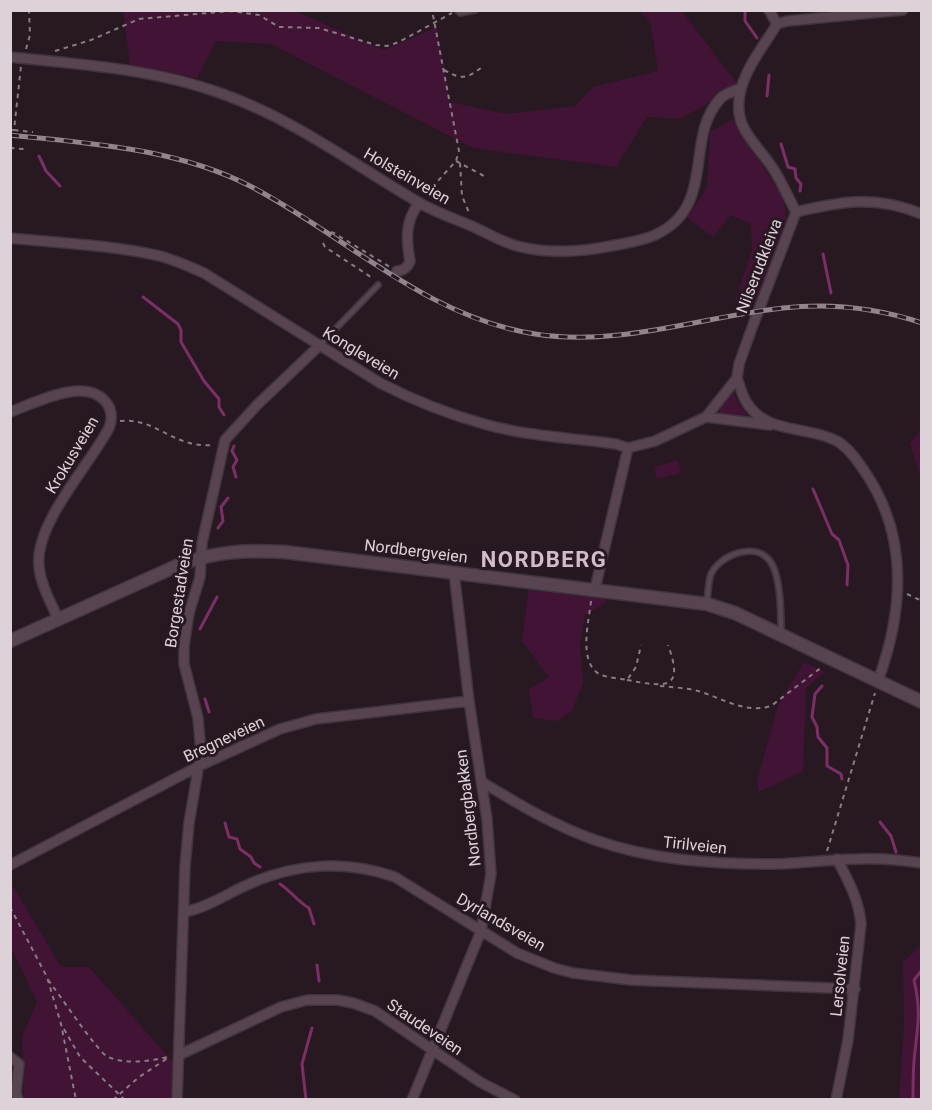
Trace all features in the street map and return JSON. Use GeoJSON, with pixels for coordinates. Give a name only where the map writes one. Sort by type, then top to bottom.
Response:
{"type":"FeatureCollection","features":[{"type":"Feature","properties":{"kind":"street"},"geometry":{"type":"LineString","coordinates":[[769,10],[777,24],[787,21],[903,10]]}},
{"type":"Feature","properties":{"kind":"street","name":"Nilserudkleiva"},"geometry":{"type":"LineString","coordinates":[[737,378],[739,364],[749,335],[796,212],[772,167],[751,143],[740,120],[741,88],[777,24]]}},
{"type":"Feature","properties":{"kind":"street","name":"Holsteinveien"},"geometry":{"type":"LineString","coordinates":[[10,57],[144,74],[220,93],[262,110],[329,146],[419,203],[505,242],[536,250],[601,248],[655,235],[671,225],[685,208],[693,193],[706,122],[723,96],[741,88]]}},
{"type":"Feature","properties":{"kind":"street"},"geometry":{"type":"LineString","coordinates":[[796,212],[839,202],[858,201],[890,203],[921,214]]}},
{"type":"Feature","properties":{"kind":"street"},"geometry":{"type":"LineString","coordinates":[[397,272],[409,265],[406,233],[413,210],[419,203]]}},
{"type":"Feature","properties":{"kind":"street","name":"Kongleveien"},"geometry":{"type":"LineString","coordinates":[[10,238],[128,250],[183,264],[204,273],[380,383],[460,417],[511,430],[616,444],[628,448],[655,441],[706,417],[737,378]]}},
{"type":"Feature","properties":{"kind":"street","name":"Borgestadveien"},"geometry":{"type":"LineString","coordinates":[[177,1100],[187,843],[200,766],[200,734],[184,664],[184,646],[189,613],[200,578],[204,530],[223,445],[234,429],[319,346]]}},
{"type":"Feature","properties":{"kind":"street"},"geometry":{"type":"LineString","coordinates":[[737,378],[747,403],[757,415],[773,425]]}},
{"type":"Feature","properties":{"kind":"street","name":"Krokusveien"},"geometry":{"type":"LineString","coordinates":[[10,412],[82,390],[94,392],[104,399],[110,409],[111,423],[94,454],[55,512],[41,544],[40,574],[58,619]]}},
{"type":"Feature","properties":{"kind":"street"},"geometry":{"type":"LineString","coordinates":[[706,417],[773,425],[824,435],[839,442],[856,460],[872,483],[889,520],[897,556],[899,591],[895,621],[878,681]]}},
{"type":"Feature","properties":{"kind":"street"},"geometry":{"type":"LineString","coordinates":[[595,589],[628,448]]}},
{"type":"Feature","properties":{"kind":"street","name":"Nordbergveien"},"geometry":{"type":"LineString","coordinates":[[10,640],[201,557],[239,551],[285,552],[707,604],[728,610],[921,702]]}},
{"type":"Feature","properties":{"kind":"street","name":"Nordbergbakken"},"geometry":{"type":"LineString","coordinates":[[412,1100],[481,931],[491,874],[482,782],[453,572]]}},
{"type":"Feature","properties":{"kind":"street","name":"Bregneveien"},"geometry":{"type":"LineString","coordinates":[[10,865],[255,739],[302,722],[469,701]]}},
{"type":"Feature","properties":{"kind":"street","name":"Tirilveien"},"geometry":{"type":"LineString","coordinates":[[482,782],[560,826],[626,850],[695,862],[735,864],[775,864],[837,859],[885,859],[921,863]]}},
{"type":"Feature","properties":{"kind":"street","name":"Lersolveien"},"geometry":{"type":"LineString","coordinates":[[836,1100],[848,1040],[860,937],[860,912],[856,897],[837,859]]}},
{"type":"Feature","properties":{"kind":"street","name":"Dyrlandsveien"},"geometry":{"type":"LineString","coordinates":[[184,912],[280,873],[309,866],[347,866],[395,877],[533,961],[573,973],[631,980],[855,989]]}},
{"type":"Feature","properties":{"kind":"street","name":"Staudeveien"},"geometry":{"type":"LineString","coordinates":[[179,1055],[281,1007],[307,1000],[323,999],[353,1003],[375,1011],[480,1082],[515,1100]]}},
{"type":"Feature","properties":{"kind":"street"},"geometry":{"type":"LineString","coordinates":[[10,1057],[19,1064],[18,1100]]}},
{"type":"Feature","properties":{"kind":"lane"},"geometry":{"type":"LineString","coordinates":[[457,11],[460,13],[475,10]]}},
{"type":"Feature","properties":{"kind":"lane"},"geometry":{"type":"LineString","coordinates":[[319,346],[378,285]]}},
{"type":"Feature","properties":{"kind":"lane"},"geometry":{"type":"LineString","coordinates":[[707,604],[712,574],[721,562],[741,552],[760,554],[769,559],[775,570],[782,614],[781,636]]}},
{"type":"Feature","properties":{"kind":"path"},"geometry":{"type":"LineString","coordinates":[[29,10],[30,35],[23,58],[12,130],[33,132]]}},
{"type":"Feature","properties":{"kind":"path"},"geometry":{"type":"LineString","coordinates":[[419,203],[456,161],[459,151],[432,10]]}},
{"type":"Feature","properties":{"kind":"path"},"geometry":{"type":"LineString","coordinates":[[56,51],[91,40],[139,19],[231,11],[259,15],[279,27],[319,28],[376,45],[387,46],[457,11]]}},
{"type":"Feature","properties":{"kind":"path"},"geometry":{"type":"LineString","coordinates":[[444,70],[459,78],[468,77],[484,66]]}},
{"type":"Feature","properties":{"kind":"path"},"geometry":{"type":"LineString","coordinates":[[10,148],[24,149]]}},
{"type":"Feature","properties":{"kind":"path"},"geometry":{"type":"LineString","coordinates":[[456,161],[484,176]]}},
{"type":"Feature","properties":{"kind":"path"},"geometry":{"type":"LineString","coordinates":[[460,163],[462,196],[475,228]]}},
{"type":"Feature","properties":{"kind":"path"},"geometry":{"type":"LineString","coordinates":[[331,232],[397,272]]}},
{"type":"Feature","properties":{"kind":"path"},"geometry":{"type":"LineString","coordinates":[[323,243],[325,247],[377,280],[378,285]]}},
{"type":"Feature","properties":{"kind":"path"},"geometry":{"type":"LineString","coordinates":[[111,423],[122,420],[144,423],[188,444],[223,445]]}},
{"type":"Feature","properties":{"kind":"path"},"geometry":{"type":"LineString","coordinates":[[595,589],[591,595],[590,620],[586,634],[591,663],[599,674],[697,691],[735,706],[766,708],[832,660]]}},
{"type":"Feature","properties":{"kind":"path"},"geometry":{"type":"LineString","coordinates":[[899,591],[921,601]]}},
{"type":"Feature","properties":{"kind":"path"},"geometry":{"type":"LineString","coordinates":[[627,680],[636,666],[641,645]]}},
{"type":"Feature","properties":{"kind":"path"},"geometry":{"type":"LineString","coordinates":[[660,686],[670,682],[675,676],[675,664],[668,645]]}},
{"type":"Feature","properties":{"kind":"path"},"geometry":{"type":"LineString","coordinates":[[826,860],[878,681]]}},
{"type":"Feature","properties":{"kind":"path"},"geometry":{"type":"LineString","coordinates":[[10,907],[47,977],[103,1054],[119,1060],[137,1062],[170,1057],[139,1077],[113,1100]]}},
{"type":"Feature","properties":{"kind":"path"},"geometry":{"type":"LineString","coordinates":[[47,977],[61,1024],[76,1100]]}},
{"type":"Feature","properties":{"kind":"path"},"geometry":{"type":"LineString","coordinates":[[61,1024],[80,1057],[121,1093],[125,1100]]}},
{"type":"Feature","properties":{"kind":"shaded area"},"geometry":{"type":"Polygon","coordinates":[[[123,11],[295,11],[384,50],[437,27],[450,102],[506,114],[575,106],[593,87],[658,71],[651,25],[640,11],[682,11],[739,86],[680,119],[647,117],[616,167],[473,148],[271,44],[216,41],[197,78],[130,65],[123,11]]]}},
{"type":"Feature","properties":{"kind":"shaded area"},"geometry":{"type":"Polygon","coordinates":[[[733,119],[784,199],[787,221],[783,238],[755,303],[735,301],[752,249],[751,224],[731,215],[713,237],[687,218],[707,187],[710,132],[733,119]]]}},
{"type":"Feature","properties":{"kind":"shaded area"},"geometry":{"type":"Polygon","coordinates":[[[733,391],[748,418],[721,416],[719,409],[733,391]]]}},
{"type":"Feature","properties":{"kind":"shaded area"},"geometry":{"type":"Polygon","coordinates":[[[921,428],[921,479],[910,444],[921,428]]]}},
{"type":"Feature","properties":{"kind":"shaded area"},"geometry":{"type":"Polygon","coordinates":[[[678,460],[681,473],[657,479],[654,467],[678,460]]]}},
{"type":"Feature","properties":{"kind":"shaded area"},"geometry":{"type":"Polygon","coordinates":[[[529,587],[607,596],[605,603],[585,615],[580,644],[583,683],[572,711],[557,721],[533,718],[529,689],[549,677],[522,641],[529,587]]]}},
{"type":"Feature","properties":{"kind":"shaded area"},"geometry":{"type":"Polygon","coordinates":[[[804,662],[825,672],[806,688],[803,771],[759,792],[757,781],[778,705],[804,662]]]}},
{"type":"Feature","properties":{"kind":"shaded area"},"geometry":{"type":"Polygon","coordinates":[[[10,881],[61,967],[89,967],[173,1062],[174,1099],[24,1099],[22,1037],[37,1002],[11,947],[10,881]]]}},
{"type":"Feature","properties":{"kind":"shaded area"},"geometry":{"type":"Polygon","coordinates":[[[921,946],[921,1099],[899,1099],[904,1026],[903,962],[921,946]]]}},
{"type":"Feature","properties":{"kind":"waterway"},"geometry":{"type":"LineString","coordinates":[[745,10],[745,21],[757,38]]}},
{"type":"Feature","properties":{"kind":"waterway"},"geometry":{"type":"LineString","coordinates":[[767,96],[769,75]]}},
{"type":"Feature","properties":{"kind":"waterway"},"geometry":{"type":"LineString","coordinates":[[781,144],[788,167],[795,169],[796,178],[801,184],[800,191]]}},
{"type":"Feature","properties":{"kind":"waterway"},"geometry":{"type":"LineString","coordinates":[[39,156],[46,171],[60,186]]}},
{"type":"Feature","properties":{"kind":"waterway"},"geometry":{"type":"LineString","coordinates":[[823,254],[831,293]]}},
{"type":"Feature","properties":{"kind":"waterway"},"geometry":{"type":"LineString","coordinates":[[143,297],[178,324],[181,330],[181,342],[204,381],[219,399],[219,407],[224,415]]}},
{"type":"Feature","properties":{"kind":"waterway"},"geometry":{"type":"LineString","coordinates":[[234,446],[232,451],[237,460],[233,467],[236,477]]}},
{"type":"Feature","properties":{"kind":"waterway"},"geometry":{"type":"LineString","coordinates":[[813,489],[832,534],[839,540],[848,565],[847,585]]}},
{"type":"Feature","properties":{"kind":"waterway"},"geometry":{"type":"LineString","coordinates":[[218,528],[223,521],[221,507],[228,498]]}},
{"type":"Feature","properties":{"kind":"waterway"},"geometry":{"type":"LineString","coordinates":[[200,629],[217,597]]}},
{"type":"Feature","properties":{"kind":"waterway"},"geometry":{"type":"LineString","coordinates":[[822,686],[815,694],[812,717],[817,727],[818,737],[827,748],[827,766],[841,774],[842,779]]}},
{"type":"Feature","properties":{"kind":"waterway"},"geometry":{"type":"LineString","coordinates":[[205,699],[209,712]]}},
{"type":"Feature","properties":{"kind":"waterway"},"geometry":{"type":"LineString","coordinates":[[880,822],[891,836],[896,852]]}},
{"type":"Feature","properties":{"kind":"waterway"},"geometry":{"type":"LineString","coordinates":[[225,823],[229,837],[237,839],[240,849],[260,867]]}},
{"type":"Feature","properties":{"kind":"waterway"},"geometry":{"type":"LineString","coordinates":[[280,884],[309,908],[314,924]]}},
{"type":"Feature","properties":{"kind":"waterway"},"geometry":{"type":"LineString","coordinates":[[317,965],[319,981]]}},
{"type":"Feature","properties":{"kind":"waterway"},"geometry":{"type":"LineString","coordinates":[[913,1100],[918,1012],[914,980],[922,970]]}},
{"type":"Feature","properties":{"kind":"waterway"},"geometry":{"type":"LineString","coordinates":[[306,1100],[302,1064],[312,1028]]}},
{"type":"Feature","properties":{"kind":"railway"},"geometry":{"type":"LineString","coordinates":[[10,135],[133,150],[193,163],[222,173],[285,206],[422,293],[457,311],[495,325],[535,334],[598,337],[659,329],[752,312],[818,306],[871,310],[922,323]]}},
{"type":"Feature","properties":{"kind":"district","name":"NORDBERG"},"geometry":{"type":"Point","coordinates":[544,559]}}]}
